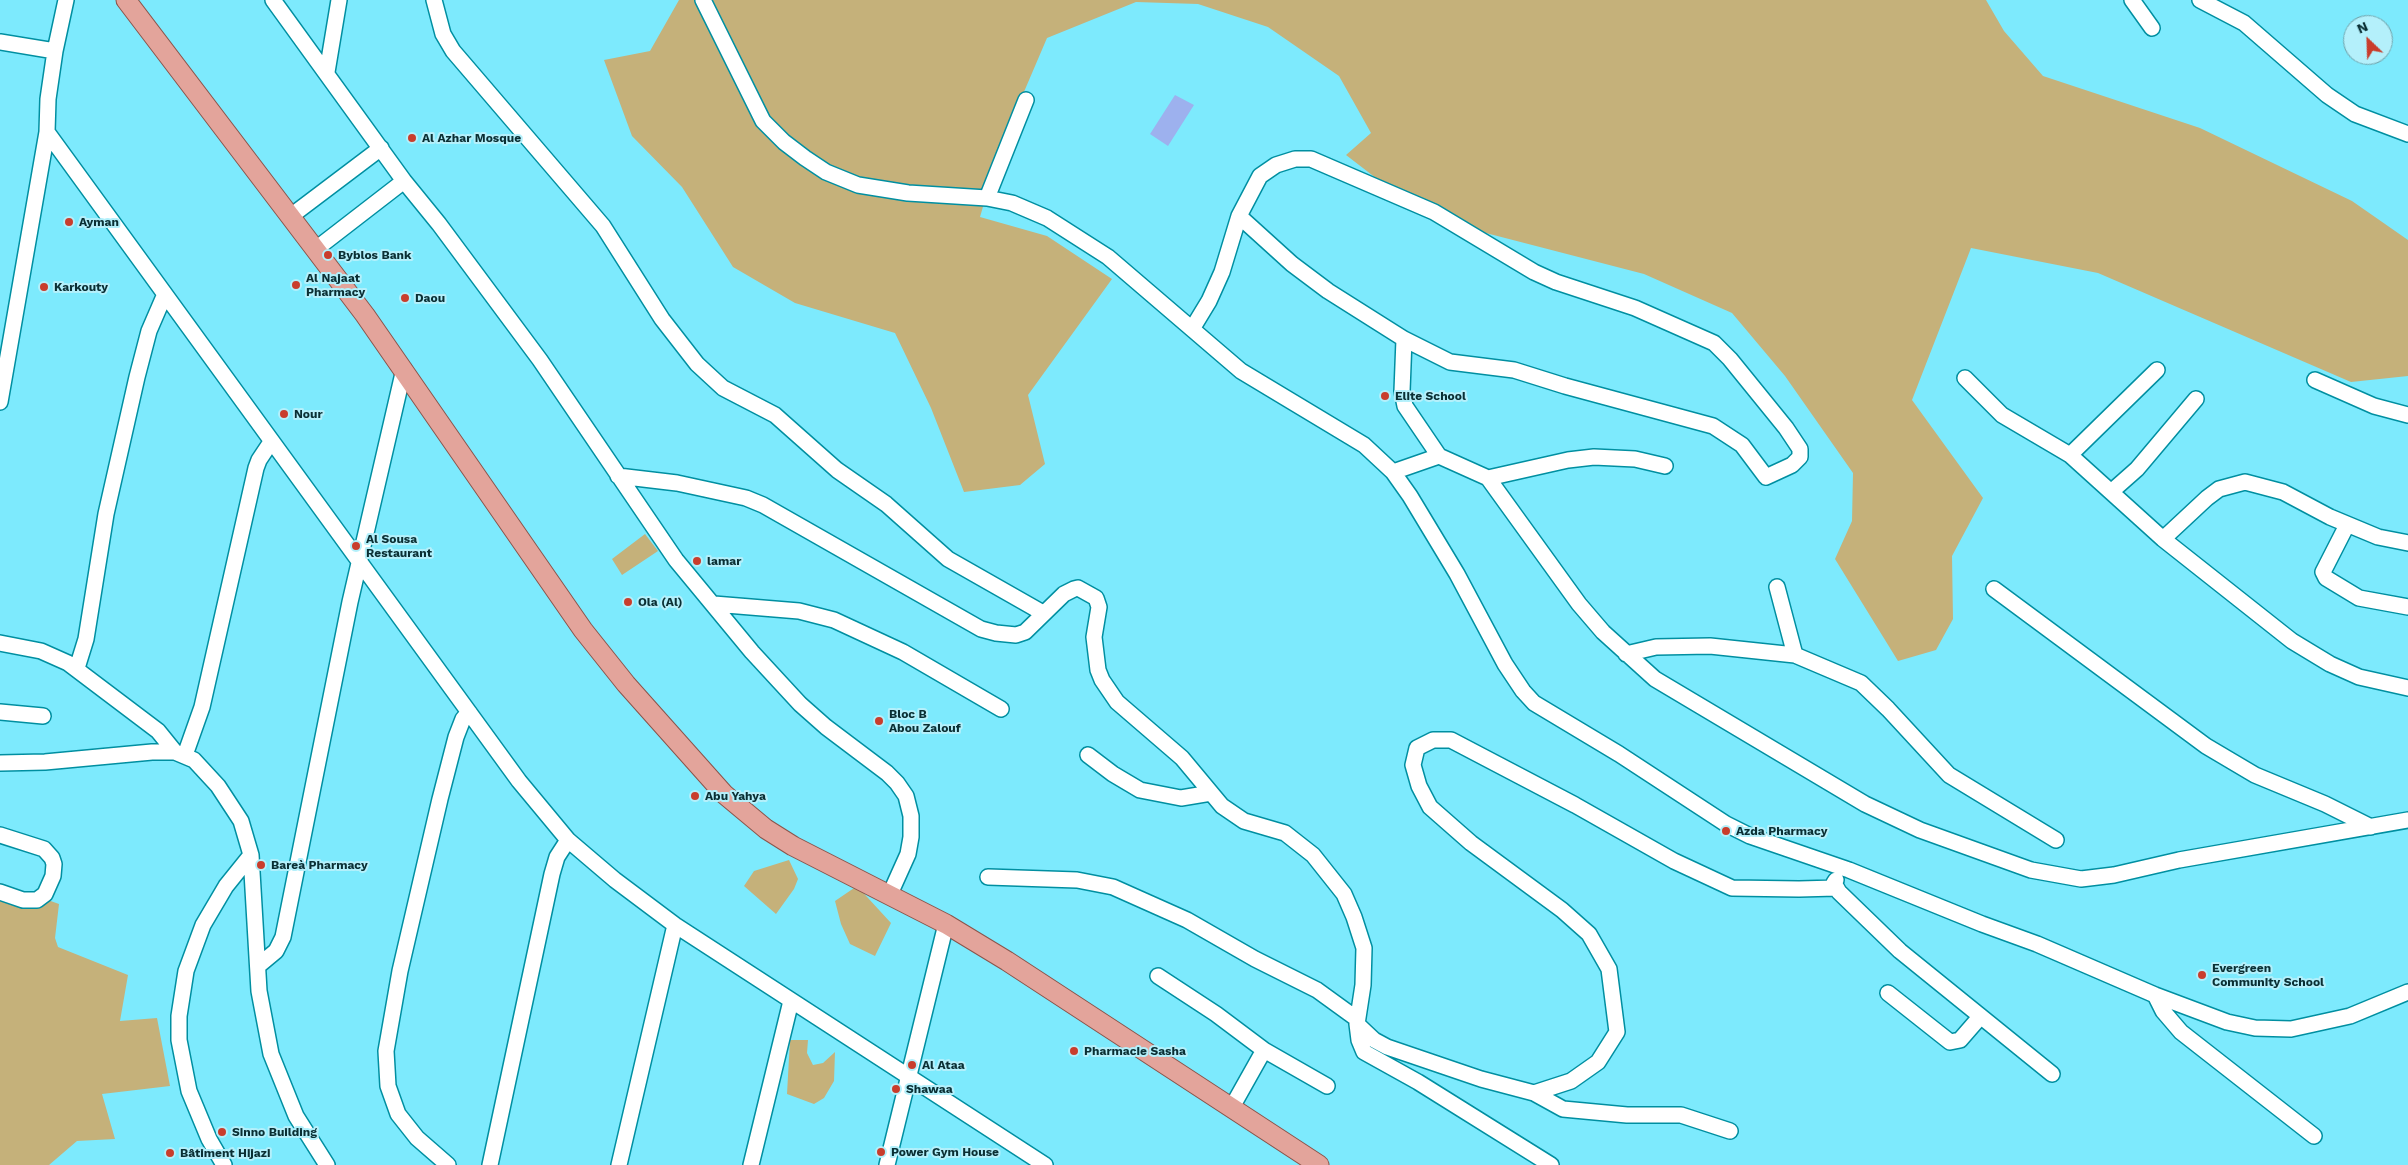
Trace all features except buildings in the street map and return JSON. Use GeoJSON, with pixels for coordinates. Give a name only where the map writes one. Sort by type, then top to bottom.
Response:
{"type":"FeatureCollection","features":[{"type":"Feature","properties":{"kind":"main road"},"geometry":{"type":"LineString","coordinates":[[126,0],[316,249],[404,369],[583,630],[626,684],[708,777],[766,829],[829,865],[890,894],[946,924],[1024,972],[1320,1165]]}},
{"type":"Feature","properties":{"kind":"street"},"geometry":{"type":"LineString","coordinates":[[0,402],[47,132],[48,99],[55,51],[66,0]]}},
{"type":"Feature","properties":{"kind":"street"},"geometry":{"type":"LineString","coordinates":[[273,0],[327,72],[404,181],[440,224],[540,360],[676,560],[752,652],[800,704],[826,728],[887,773],[906,796],[911,816],[910,846],[906,860],[890,894]]}},
{"type":"Feature","properties":{"kind":"street"},"geometry":{"type":"LineString","coordinates":[[327,72],[339,0]]}},
{"type":"Feature","properties":{"kind":"street"},"geometry":{"type":"LineString","coordinates":[[434,0],[443,34],[453,51],[603,226],[662,319],[698,364],[723,388],[774,415],[837,470],[886,504],[948,560],[1043,613]]}},
{"type":"Feature","properties":{"kind":"street"},"geometry":{"type":"LineString","coordinates":[[703,0],[763,121],[784,142],[806,158],[840,179],[858,185],[908,193],[987,198],[1028,209],[1072,233],[1108,258],[1241,371],[1364,445],[1393,472],[1443,551],[1505,664],[1523,692],[1534,703],[1619,754],[1726,824],[1750,836],[1849,870],[1982,924],[2037,944],[2154,995],[2227,1022],[2255,1028],[2291,1030],[2350,1016],[2408,992]]}},
{"type":"Feature","properties":{"kind":"street"},"geometry":{"type":"LineString","coordinates":[[2132,0],[2152,28]]}},
{"type":"Feature","properties":{"kind":"street"},"geometry":{"type":"LineString","coordinates":[[2200,0],[2244,23],[2327,95],[2355,114],[2408,134]]}},
{"type":"Feature","properties":{"kind":"street"},"geometry":{"type":"LineString","coordinates":[[0,42],[55,51]]}},
{"type":"Feature","properties":{"kind":"street"},"geometry":{"type":"LineString","coordinates":[[987,198],[1026,100]]}},
{"type":"Feature","properties":{"kind":"street"},"geometry":{"type":"LineString","coordinates":[[47,132],[166,294],[271,442],[533,799],[568,840],[674,925],[1045,1165]]}},
{"type":"Feature","properties":{"kind":"street"},"geometry":{"type":"LineString","coordinates":[[291,216],[381,148]]}},
{"type":"Feature","properties":{"kind":"street"},"geometry":{"type":"LineString","coordinates":[[1192,329],[1209,301],[1222,272],[1239,216],[1260,176],[1276,165],[1295,159],[1311,159],[1434,212],[1548,279],[1635,308],[1714,343],[1730,359],[1786,428],[1800,449],[1800,457],[1792,465],[1766,477],[1742,445],[1713,426],[1514,370],[1450,362],[1404,339],[1314,280],[1292,264],[1239,216]]}},
{"type":"Feature","properties":{"kind":"street"},"geometry":{"type":"LineString","coordinates":[[316,249],[404,181]]}},
{"type":"Feature","properties":{"kind":"street"},"geometry":{"type":"LineString","coordinates":[[76,668],[86,639],[106,514],[139,369],[149,331],[166,294]]}},
{"type":"Feature","properties":{"kind":"street"},"geometry":{"type":"LineString","coordinates":[[1404,339],[1402,390],[1405,406],[1439,456],[1488,478],[1579,604],[1626,654],[1655,679],[1865,804],[1920,830],[2031,870],[2081,879],[2114,875],[2179,860],[2408,820]]}},
{"type":"Feature","properties":{"kind":"street"},"geometry":{"type":"LineString","coordinates":[[258,966],[276,951],[283,937],[359,561],[404,369]]}},
{"type":"Feature","properties":{"kind":"street"},"geometry":{"type":"LineString","coordinates":[[2070,455],[2157,370]]}},
{"type":"Feature","properties":{"kind":"street"},"geometry":{"type":"LineString","coordinates":[[1964,378],[2002,414],[2070,455],[2164,539],[2292,641],[2330,664],[2359,677],[2408,688]]}},
{"type":"Feature","properties":{"kind":"street"},"geometry":{"type":"LineString","coordinates":[[2315,380],[2374,406],[2408,415]]}},
{"type":"Feature","properties":{"kind":"street"},"geometry":{"type":"LineString","coordinates":[[2111,492],[2138,469],[2196,399]]}},
{"type":"Feature","properties":{"kind":"street"},"geometry":{"type":"LineString","coordinates":[[180,754],[202,707],[256,468],[271,442]]}},
{"type":"Feature","properties":{"kind":"street"},"geometry":{"type":"LineString","coordinates":[[1393,472],[1439,456]]}},
{"type":"Feature","properties":{"kind":"street"},"geometry":{"type":"LineString","coordinates":[[1488,478],[1568,460],[1594,457],[1634,459],[1665,466]]}},
{"type":"Feature","properties":{"kind":"street"},"geometry":{"type":"LineString","coordinates":[[618,476],[677,482],[746,498],[763,505],[980,629],[1016,635],[1025,632],[1064,594],[1074,589],[1078,588],[1096,598],[1099,607],[1094,637],[1102,680],[1117,702],[1182,758],[1211,793],[1234,816],[1244,821],[1285,833],[1313,855],[1344,894],[1364,948],[1363,985],[1357,1022],[1359,1040],[1364,1052],[1418,1082],[1551,1165]]}},
{"type":"Feature","properties":{"kind":"street"},"geometry":{"type":"LineString","coordinates":[[2164,539],[2207,498],[2219,490],[2245,482],[2283,492],[2378,537],[2408,543]]}},
{"type":"Feature","properties":{"kind":"street"},"geometry":{"type":"LineString","coordinates":[[2348,524],[2323,572],[2326,578],[2359,598],[2388,605],[2408,607]]}},
{"type":"Feature","properties":{"kind":"street"},"geometry":{"type":"LineString","coordinates":[[1778,587],[1795,655]]}},
{"type":"Feature","properties":{"kind":"street"},"geometry":{"type":"LineString","coordinates":[[1994,589],[2206,746],[2255,775],[2326,804],[2371,827]]}},
{"type":"Feature","properties":{"kind":"street"},"geometry":{"type":"LineString","coordinates":[[714,604],[799,611],[834,620],[903,652],[1001,708]]}},
{"type":"Feature","properties":{"kind":"street"},"geometry":{"type":"LineString","coordinates":[[0,643],[48,654],[76,668],[158,731],[180,754],[202,767],[227,798],[241,821],[251,855],[262,1013],[271,1054],[296,1116],[327,1165]]}},
{"type":"Feature","properties":{"kind":"street"},"geometry":{"type":"LineString","coordinates":[[1626,654],[1656,647],[1710,646],[1795,655],[1861,684],[1888,709],[1949,775],[2056,840]]}},
{"type":"Feature","properties":{"kind":"street"},"geometry":{"type":"LineString","coordinates":[[0,712],[43,716]]}},
{"type":"Feature","properties":{"kind":"street"},"geometry":{"type":"LineString","coordinates":[[448,1165],[418,1138],[398,1114],[388,1086],[386,1051],[400,971],[440,799],[458,729],[469,712]]}},
{"type":"Feature","properties":{"kind":"street"},"geometry":{"type":"LineString","coordinates":[[1534,1093],[1571,1081],[1598,1062],[1617,1032],[1609,969],[1589,934],[1562,910],[1471,843],[1430,807],[1419,786],[1413,765],[1416,748],[1433,740],[1451,740],[1575,805],[1674,861],[1732,888],[1799,890],[1836,888]]}},
{"type":"Feature","properties":{"kind":"street"},"geometry":{"type":"LineString","coordinates":[[0,763],[45,762],[152,752],[180,754]]}},
{"type":"Feature","properties":{"kind":"street"},"geometry":{"type":"LineString","coordinates":[[1088,755],[1113,774],[1140,790],[1181,798],[1211,793]]}},
{"type":"Feature","properties":{"kind":"street"},"geometry":{"type":"LineString","coordinates":[[0,835],[44,849],[52,858],[54,864],[53,876],[45,894],[37,900],[23,900],[0,892]]}},
{"type":"Feature","properties":{"kind":"street"},"geometry":{"type":"LineString","coordinates":[[490,1165],[552,874],[557,857],[568,840]]}},
{"type":"Feature","properties":{"kind":"street"},"geometry":{"type":"LineString","coordinates":[[224,1165],[203,1126],[189,1091],[179,1040],[179,1016],[186,971],[203,925],[226,886],[251,855]]}},
{"type":"Feature","properties":{"kind":"street"},"geometry":{"type":"LineString","coordinates":[[1849,870],[1834,882],[1836,888],[1850,904],[1900,951],[2052,1074]]}},
{"type":"Feature","properties":{"kind":"street"},"geometry":{"type":"LineString","coordinates":[[988,877],[1077,880],[1114,887],[1187,920],[1255,959],[1317,990],[1357,1022],[1374,1040],[1387,1047],[1481,1079],[1534,1093],[1563,1109],[1627,1115],[1682,1116],[1730,1132]]}},
{"type":"Feature","properties":{"kind":"street"},"geometry":{"type":"LineString","coordinates":[[886,1165],[946,924]]}},
{"type":"Feature","properties":{"kind":"street"},"geometry":{"type":"LineString","coordinates":[[618,1165],[674,925]]}},
{"type":"Feature","properties":{"kind":"street"},"geometry":{"type":"LineString","coordinates":[[1158,976],[1216,1014],[1264,1050],[1327,1086]]}},
{"type":"Feature","properties":{"kind":"street"},"geometry":{"type":"LineString","coordinates":[[1888,993],[1950,1042],[1960,1040],[1980,1017]]}},
{"type":"Feature","properties":{"kind":"street"},"geometry":{"type":"LineString","coordinates":[[2154,995],[2163,1011],[2181,1032],[2314,1136]]}},
{"type":"Feature","properties":{"kind":"street"},"geometry":{"type":"LineString","coordinates":[[751,1165],[791,1001]]}},
{"type":"Feature","properties":{"kind":"street"},"geometry":{"type":"LineString","coordinates":[[1232,1107],[1264,1050]]}},
{"type":"Feature","properties":{"kind":"shaded area"},"geometry":{"type":"Polygon","coordinates":[[[679,0],[1986,0],[2004,31],[2043,76],[2200,128],[2352,201],[2408,240],[2408,376],[2351,382],[2098,273],[1971,248],[1912,400],[1983,498],[1952,556],[1953,619],[1936,650],[1898,661],[1835,559],[1852,521],[1853,473],[1785,376],[1732,313],[1644,274],[1428,218],[1346,155],[1371,133],[1339,76],[1268,27],[1198,4],[1136,2],[1047,38],[1000,148],[980,217],[1047,236],[1112,279],[1028,395],[1045,464],[1020,485],[964,492],[931,408],[895,333],[795,303],[733,267],[682,187],[632,136],[604,60],[650,51],[679,0]]]}},
{"type":"Feature","properties":{"kind":"shaded area"},"geometry":{"type":"Polygon","coordinates":[[[645,534],[658,551],[622,575],[612,559],[645,534]]]}},
{"type":"Feature","properties":{"kind":"shaded area"},"geometry":{"type":"Polygon","coordinates":[[[789,860],[798,879],[794,889],[776,914],[744,886],[754,871],[789,860]]]}},
{"type":"Feature","properties":{"kind":"shaded area"},"geometry":{"type":"Polygon","coordinates":[[[0,883],[59,904],[55,938],[58,947],[128,975],[120,1021],[157,1018],[170,1086],[102,1094],[115,1139],[77,1141],[49,1165],[0,1165],[0,883]]]}},
{"type":"Feature","properties":{"kind":"shaded area"},"geometry":{"type":"Polygon","coordinates":[[[857,886],[891,923],[875,956],[850,944],[841,924],[835,901],[857,886]]]}},
{"type":"Feature","properties":{"kind":"shaded area"},"geometry":{"type":"Polygon","coordinates":[[[790,1040],[808,1040],[807,1053],[813,1065],[823,1063],[835,1052],[834,1081],[824,1098],[814,1104],[787,1094],[790,1040]]]}},
{"type":"Feature","properties":{"kind":"water"},"geometry":{"type":"Polygon","coordinates":[[[1175,95],[1194,105],[1168,146],[1150,134],[1175,95]]]}},
{"type":"Feature","properties":{"kind":"place","name":"Al Azhar Mosque"},"geometry":{"type":"Point","coordinates":[412,138]}},
{"type":"Feature","properties":{"kind":"place","name":"Ayman"},"geometry":{"type":"Point","coordinates":[69,222]}},
{"type":"Feature","properties":{"kind":"place","name":"Byblos Bank"},"geometry":{"type":"Point","coordinates":[328,255]}},
{"type":"Feature","properties":{"kind":"place","name":"Al Najaat Pharmacy"},"geometry":{"type":"Point","coordinates":[296,285]}},
{"type":"Feature","properties":{"kind":"place","name":"Karkouty"},"geometry":{"type":"Point","coordinates":[44,287]}},
{"type":"Feature","properties":{"kind":"place","name":"Daou"},"geometry":{"type":"Point","coordinates":[405,298]}},
{"type":"Feature","properties":{"kind":"place","name":"Elite School"},"geometry":{"type":"Point","coordinates":[1385,396]}},
{"type":"Feature","properties":{"kind":"place","name":"Nour"},"geometry":{"type":"Point","coordinates":[284,414]}},
{"type":"Feature","properties":{"kind":"place","name":"Al Sousa Restaurant"},"geometry":{"type":"Point","coordinates":[356,546]}},
{"type":"Feature","properties":{"kind":"place","name":"lamar"},"geometry":{"type":"Point","coordinates":[697,561]}},
{"type":"Feature","properties":{"kind":"place","name":"Ola (Al)"},"geometry":{"type":"Point","coordinates":[628,602]}},
{"type":"Feature","properties":{"kind":"place","name":"Bloc B Abou Zalouf"},"geometry":{"type":"Point","coordinates":[879,721]}},
{"type":"Feature","properties":{"kind":"place","name":"Abu Yahya"},"geometry":{"type":"Point","coordinates":[695,796]}},
{"type":"Feature","properties":{"kind":"place","name":"Azda Pharmacy"},"geometry":{"type":"Point","coordinates":[1726,831]}},
{"type":"Feature","properties":{"kind":"place","name":"Bareà Pharmacy"},"geometry":{"type":"Point","coordinates":[261,865]}},
{"type":"Feature","properties":{"kind":"place","name":"Evergreen Community School"},"geometry":{"type":"Point","coordinates":[2202,975]}},
{"type":"Feature","properties":{"kind":"place","name":"Pharmacie Sasha"},"geometry":{"type":"Point","coordinates":[1074,1051]}},
{"type":"Feature","properties":{"kind":"place","name":"Al Ataa"},"geometry":{"type":"Point","coordinates":[912,1065]}},
{"type":"Feature","properties":{"kind":"place","name":"Shawaa"},"geometry":{"type":"Point","coordinates":[896,1089]}},
{"type":"Feature","properties":{"kind":"place","name":"Sinno Building"},"geometry":{"type":"Point","coordinates":[222,1132]}},
{"type":"Feature","properties":{"kind":"place","name":"Power Gym House"},"geometry":{"type":"Point","coordinates":[881,1152]}},
{"type":"Feature","properties":{"kind":"place","name":"Bâtiment Hijazi"},"geometry":{"type":"Point","coordinates":[170,1153]}}]}
